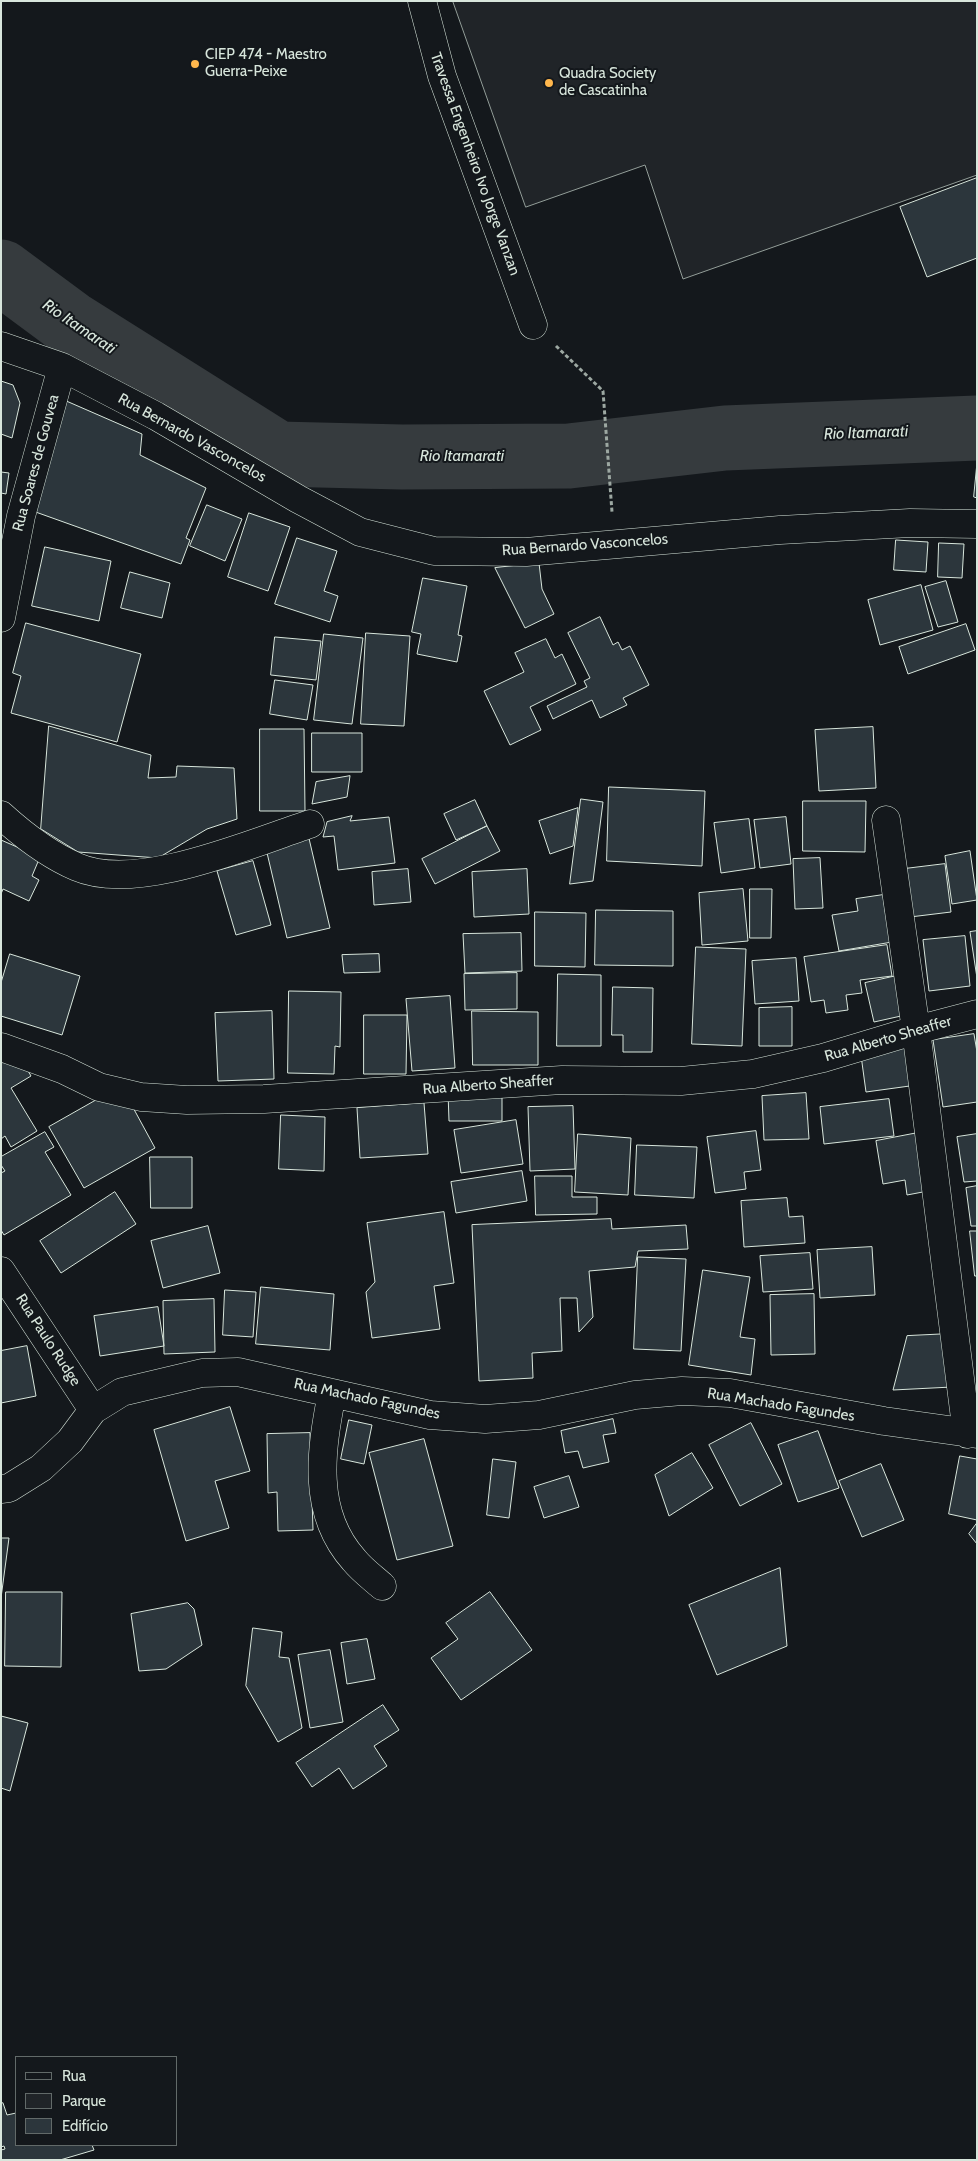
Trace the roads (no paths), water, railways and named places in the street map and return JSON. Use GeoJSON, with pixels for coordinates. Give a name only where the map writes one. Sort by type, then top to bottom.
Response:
{"type":"FeatureCollection","features":[{"type":"Feature","properties":{"kind":"street","name":"Travessa Engenheiro Ivo Jorge Vanzan"},"geometry":{"type":"LineString","coordinates":[[422,1],[442,76],[534,325]]}},
{"type":"Feature","properties":{"kind":"street","name":"Rua Bernardo Vasconcelos"},"geometry":{"type":"LineString","coordinates":[[1,346],[62,367],[156,416],[298,499],[360,532],[434,551],[526,552],[780,530],[910,523],[977,524]]}},
{"type":"Feature","properties":{"kind":"street","name":"Rua Soares de Gouvea"},"geometry":{"type":"LineString","coordinates":[[1,618],[20,516],[62,367]]}},
{"type":"Feature","properties":{"kind":"street"},"geometry":{"type":"LineString","coordinates":[[1,815],[18,830],[48,851],[78,868],[102,874],[131,875],[174,868],[310,824]]}},
{"type":"Feature","properties":{"kind":"street"},"geometry":{"type":"LineString","coordinates":[[886,820],[972,1434]]}},
{"type":"Feature","properties":{"kind":"street","name":"Rua Alberto Sheaffer"},"geometry":{"type":"LineString","coordinates":[[1,1046],[62,1069],[98,1087],[141,1097],[187,1100],[264,1099],[562,1080],[681,1081],[753,1074],[823,1058],[977,1014]]}},
{"type":"Feature","properties":{"kind":"street","name":"Rua Paulo Rudge"},"geometry":{"type":"LineString","coordinates":[[1,1271],[93,1410]]}},
{"type":"Feature","properties":{"kind":"street","name":"Rua Machado Fagundes"},"geometry":{"type":"LineString","coordinates":[[1,1489],[9,1488],[41,1468],[70,1440],[93,1410],[122,1392],[202,1373],[238,1372],[430,1415],[485,1419],[539,1415],[635,1396],[682,1391],[730,1393],[884,1421],[972,1434]]}},
{"type":"Feature","properties":{"kind":"street"},"geometry":{"type":"LineString","coordinates":[[332,1393],[324,1435],[321,1468],[328,1512],[339,1539],[354,1560],[382,1586]]}},
{"type":"Feature","properties":{"kind":"waterway","name":"Rio Itamarati"},"geometry":{"type":"LineString","coordinates":[[1,272],[70,323],[278,454],[402,457],[569,456],[725,438],[977,428]]}},
{"type":"Feature","properties":{"kind":"place","name":"CIEP 474 - Maestro Guerra-Peixe"},"geometry":{"type":"Point","coordinates":[195,64]}},
{"type":"Feature","properties":{"kind":"place","name":"Quadra Society de Cascatinha"},"geometry":{"type":"Point","coordinates":[549,83]}}]}
